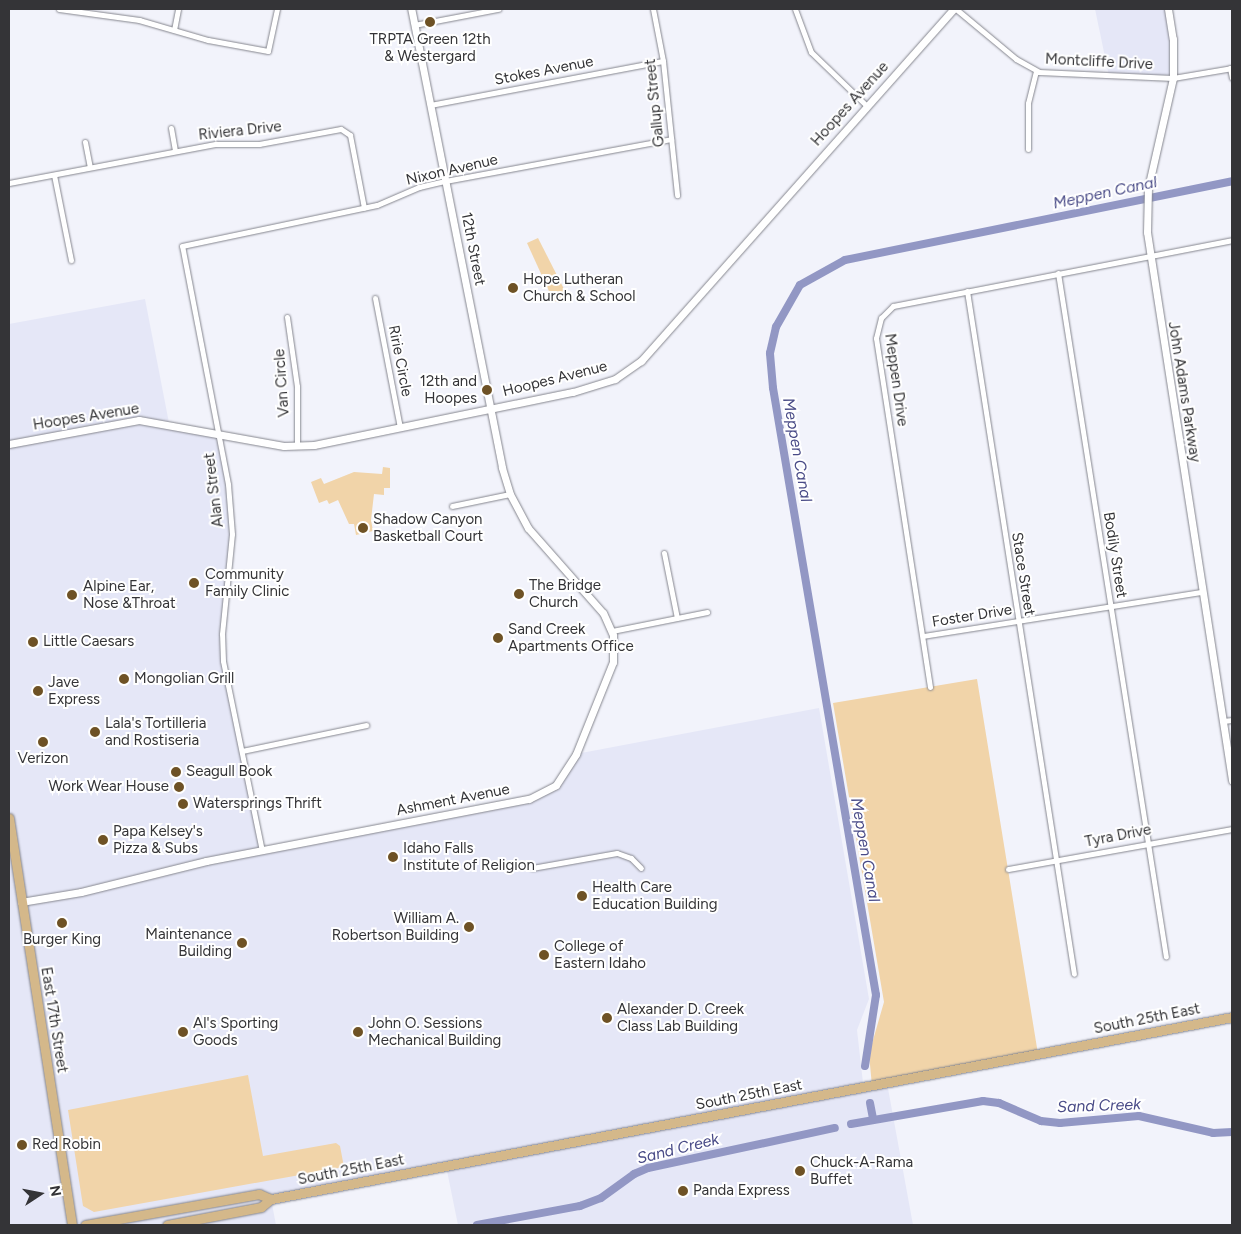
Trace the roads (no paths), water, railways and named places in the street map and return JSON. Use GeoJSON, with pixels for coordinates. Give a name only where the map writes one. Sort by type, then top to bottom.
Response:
{"type":"FeatureCollection","features":[{"type":"Feature","properties":{"kind":"main road","name":"East 17th Street"},"geometry":{"type":"LineString","coordinates":[[9,818],[72,1225]]}},
{"type":"Feature","properties":{"kind":"main road","name":"South 25th East"},"geometry":{"type":"LineString","coordinates":[[167,1225],[262,1207],[271,1199],[1232,1017]]}},
{"type":"Feature","properties":{"kind":"main road","name":"South 25th East"},"geometry":{"type":"LineString","coordinates":[[86,1225],[259,1194],[271,1199]]}},
{"type":"Feature","properties":{"kind":"street"},"geometry":{"type":"LineString","coordinates":[[59,9],[139,20],[208,40],[268,51],[276,9]]}},
{"type":"Feature","properties":{"kind":"street"},"geometry":{"type":"LineString","coordinates":[[174,30],[178,9]]}},
{"type":"Feature","properties":{"kind":"street","name":"12th Street"},"geometry":{"type":"LineString","coordinates":[[411,9],[491,410],[510,494]]}},
{"type":"Feature","properties":{"kind":"street"},"geometry":{"type":"LineString","coordinates":[[414,25],[498,9]]}},
{"type":"Feature","properties":{"kind":"street","name":"Gallup Street"},"geometry":{"type":"LineString","coordinates":[[653,9],[663,61],[677,196]]}},
{"type":"Feature","properties":{"kind":"street"},"geometry":{"type":"LineString","coordinates":[[795,9],[811,52],[867,106]]}},
{"type":"Feature","properties":{"kind":"street","name":"Hoopes Avenue"},"geometry":{"type":"LineString","coordinates":[[9,444],[139,420],[298,446],[491,410],[596,386],[628,372],[641,361],[954,9]]}},
{"type":"Feature","properties":{"kind":"street","name":"Montcliffe Drive"},"geometry":{"type":"LineString","coordinates":[[954,9],[1016,59],[1036,71],[1173,78],[1231,68]]}},
{"type":"Feature","properties":{"kind":"street","name":"John Adams Parkway"},"geometry":{"type":"LineString","coordinates":[[1168,9],[1174,39],[1173,78],[1148,192],[1149,255],[1232,780]]}},
{"type":"Feature","properties":{"kind":"street","name":"Stokes Avenue"},"geometry":{"type":"LineString","coordinates":[[430,105],[663,61]]}},
{"type":"Feature","properties":{"kind":"street"},"geometry":{"type":"LineString","coordinates":[[1231,68],[1232,78]]}},
{"type":"Feature","properties":{"kind":"street"},"geometry":{"type":"LineString","coordinates":[[1028,149],[1028,103],[1036,71]]}},
{"type":"Feature","properties":{"kind":"street"},"geometry":{"type":"LineString","coordinates":[[171,128],[175,151]]}},
{"type":"Feature","properties":{"kind":"street","name":"Riviera Drive"},"geometry":{"type":"LineString","coordinates":[[9,183],[175,151],[225,143],[259,144],[340,129],[350,136],[364,208]]}},
{"type":"Feature","properties":{"kind":"street","name":"Nixon Avenue"},"geometry":{"type":"LineString","coordinates":[[182,246],[364,208],[446,181],[671,139]]}},
{"type":"Feature","properties":{"kind":"street"},"geometry":{"type":"LineString","coordinates":[[85,142],[90,167]]}},
{"type":"Feature","properties":{"kind":"street"},"geometry":{"type":"LineString","coordinates":[[54,175],[71,260]]}},
{"type":"Feature","properties":{"kind":"street","name":"Meppen Drive"},"geometry":{"type":"LineString","coordinates":[[930,687],[876,329],[893,306],[1232,240]]}},
{"type":"Feature","properties":{"kind":"street","name":"Alan Street"},"geometry":{"type":"LineString","coordinates":[[182,246],[219,432],[232,514],[222,634],[223,661],[262,851]]}},
{"type":"Feature","properties":{"kind":"street","name":"Bodily Street"},"geometry":{"type":"LineString","coordinates":[[1058,273],[1146,842],[1166,957]]}},
{"type":"Feature","properties":{"kind":"street","name":"Stace Street"},"geometry":{"type":"LineString","coordinates":[[967,291],[1074,974]]}},
{"type":"Feature","properties":{"kind":"street","name":"Ririe Circle"},"geometry":{"type":"LineString","coordinates":[[375,298],[400,428]]}},
{"type":"Feature","properties":{"kind":"street","name":"Van Circle"},"geometry":{"type":"LineString","coordinates":[[287,317],[297,386],[298,446]]}},
{"type":"Feature","properties":{"kind":"street"},"geometry":{"type":"LineString","coordinates":[[452,506],[510,494]]}},
{"type":"Feature","properties":{"kind":"street","name":"Ashment Avenue"},"geometry":{"type":"LineString","coordinates":[[21,902],[81,892],[144,874],[541,794],[565,775],[576,754],[613,662],[612,631],[603,613],[528,528],[510,494]]}},
{"type":"Feature","properties":{"kind":"street"},"geometry":{"type":"LineString","coordinates":[[664,553],[677,618]]}},
{"type":"Feature","properties":{"kind":"street","name":"Foster Drive"},"geometry":{"type":"LineString","coordinates":[[923,636],[1202,592]]}},
{"type":"Feature","properties":{"kind":"street"},"geometry":{"type":"LineString","coordinates":[[612,631],[707,612]]}},
{"type":"Feature","properties":{"kind":"street"},"geometry":{"type":"LineString","coordinates":[[1223,721],[1232,720]]}},
{"type":"Feature","properties":{"kind":"street"},"geometry":{"type":"LineString","coordinates":[[242,751],[366,725]]}},
{"type":"Feature","properties":{"kind":"street","name":"Tyra Drive"},"geometry":{"type":"LineString","coordinates":[[1008,869],[1146,842],[1232,829]]}},
{"type":"Feature","properties":{"kind":"street"},"geometry":{"type":"LineString","coordinates":[[532,868],[617,853],[631,858],[641,868]]}},
{"type":"Feature","properties":{"kind":"waterway","name":"Meppen Canal"},"geometry":{"type":"LineString","coordinates":[[865,1066],[876,995],[773,388],[770,353],[776,327],[800,285],[845,260],[1232,181]]}},
{"type":"Feature","properties":{"kind":"waterway","name":"Sand Creek"},"geometry":{"type":"LineString","coordinates":[[851,1124],[983,1101],[999,1103],[1041,1121],[1060,1123],[1139,1116],[1213,1133],[1232,1132]]}},
{"type":"Feature","properties":{"kind":"waterway"},"geometry":{"type":"LineString","coordinates":[[870,1103],[873,1119]]}},
{"type":"Feature","properties":{"kind":"waterway","name":"Sand Creek"},"geometry":{"type":"LineString","coordinates":[[477,1225],[580,1206],[601,1198],[634,1174],[648,1168],[835,1128]]}},
{"type":"Feature","properties":{"kind":"place","name":"TRPTA Green 12th & Westergard"},"geometry":{"type":"Point","coordinates":[430,22]}},
{"type":"Feature","properties":{"kind":"place","name":"Hope Lutheran Church & School"},"geometry":{"type":"Point","coordinates":[513,288]}},
{"type":"Feature","properties":{"kind":"place","name":"12th and Hoopes"},"geometry":{"type":"Point","coordinates":[487,390]}},
{"type":"Feature","properties":{"kind":"place","name":"Shadow Canyon Basketball Court"},"geometry":{"type":"Point","coordinates":[363,528]}},
{"type":"Feature","properties":{"kind":"place","name":"Community Family Clinic"},"geometry":{"type":"Point","coordinates":[194,583]}},
{"type":"Feature","properties":{"kind":"place","name":"The Bridge Church"},"geometry":{"type":"Point","coordinates":[519,594]}},
{"type":"Feature","properties":{"kind":"place","name":"Alpine Ear, Nose &Throat"},"geometry":{"type":"Point","coordinates":[72,595]}},
{"type":"Feature","properties":{"kind":"place","name":"Sand Creek Apartments Office"},"geometry":{"type":"Point","coordinates":[498,638]}},
{"type":"Feature","properties":{"kind":"place","name":"Little Caesars"},"geometry":{"type":"Point","coordinates":[33,642]}},
{"type":"Feature","properties":{"kind":"place","name":"Mongolian Grill"},"geometry":{"type":"Point","coordinates":[124,679]}},
{"type":"Feature","properties":{"kind":"place","name":"Jave Express"},"geometry":{"type":"Point","coordinates":[38,691]}},
{"type":"Feature","properties":{"kind":"place","name":"Lala's Tortilleria and Rostiseria"},"geometry":{"type":"Point","coordinates":[95,732]}},
{"type":"Feature","properties":{"kind":"place","name":"Verizon"},"geometry":{"type":"Point","coordinates":[43,742]}},
{"type":"Feature","properties":{"kind":"place","name":"Seagull Book"},"geometry":{"type":"Point","coordinates":[176,772]}},
{"type":"Feature","properties":{"kind":"place","name":"Work Wear House"},"geometry":{"type":"Point","coordinates":[179,787]}},
{"type":"Feature","properties":{"kind":"place","name":"Watersprings Thrift"},"geometry":{"type":"Point","coordinates":[183,804]}},
{"type":"Feature","properties":{"kind":"place","name":"Papa Kelsey's Pizza & Subs"},"geometry":{"type":"Point","coordinates":[103,840]}},
{"type":"Feature","properties":{"kind":"place","name":"Idaho Falls Institute of Religion"},"geometry":{"type":"Point","coordinates":[393,857]}},
{"type":"Feature","properties":{"kind":"place","name":"Health Care Education Building"},"geometry":{"type":"Point","coordinates":[582,896]}},
{"type":"Feature","properties":{"kind":"place","name":"Burger King"},"geometry":{"type":"Point","coordinates":[62,923]}},
{"type":"Feature","properties":{"kind":"place","name":"William A. Robertson Building"},"geometry":{"type":"Point","coordinates":[469,927]}},
{"type":"Feature","properties":{"kind":"place","name":"Maintenance Building"},"geometry":{"type":"Point","coordinates":[242,943]}},
{"type":"Feature","properties":{"kind":"place","name":"College of Eastern Idaho"},"geometry":{"type":"Point","coordinates":[544,955]}},
{"type":"Feature","properties":{"kind":"place","name":"Alexander D. Creek Class Lab Building"},"geometry":{"type":"Point","coordinates":[607,1018]}},
{"type":"Feature","properties":{"kind":"place","name":"Al's Sporting Goods"},"geometry":{"type":"Point","coordinates":[183,1032]}},
{"type":"Feature","properties":{"kind":"place","name":"John O. Sessions Mechanical Building"},"geometry":{"type":"Point","coordinates":[358,1032]}},
{"type":"Feature","properties":{"kind":"place","name":"Red Robin"},"geometry":{"type":"Point","coordinates":[22,1145]}},
{"type":"Feature","properties":{"kind":"place","name":"Chuck-A-Rama Buffet"},"geometry":{"type":"Point","coordinates":[800,1171]}},
{"type":"Feature","properties":{"kind":"place","name":"Panda Express"},"geometry":{"type":"Point","coordinates":[683,1191]}}]}
